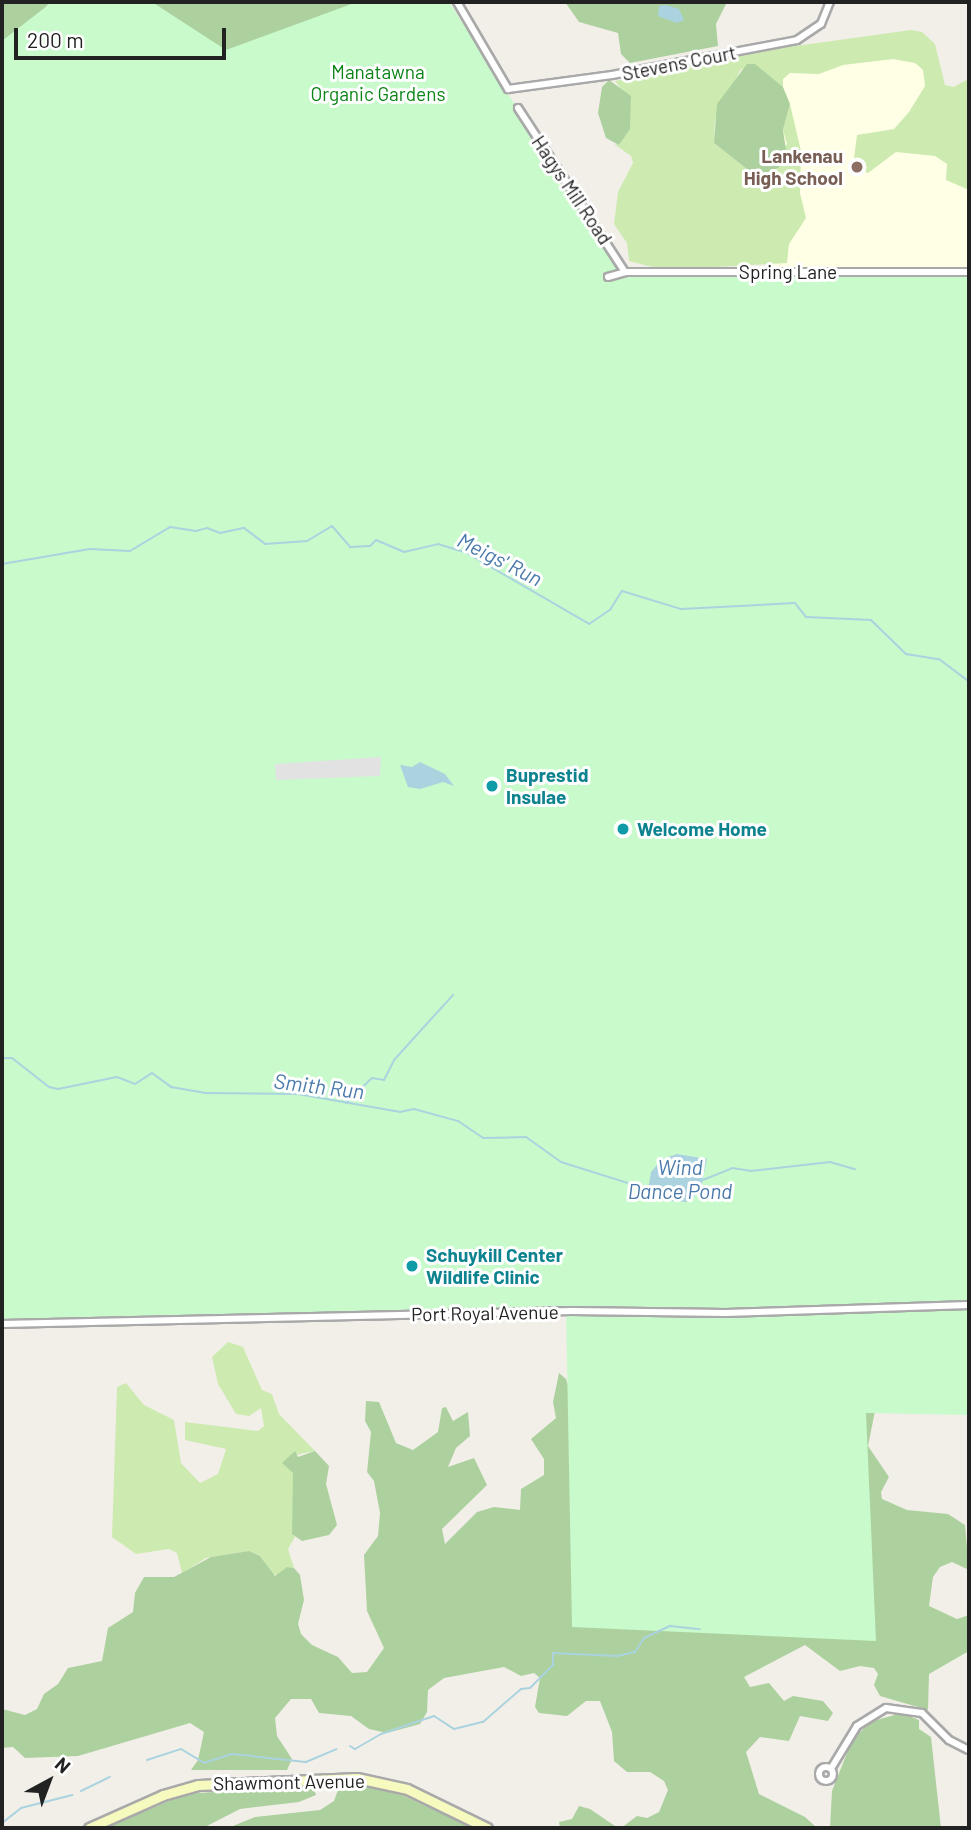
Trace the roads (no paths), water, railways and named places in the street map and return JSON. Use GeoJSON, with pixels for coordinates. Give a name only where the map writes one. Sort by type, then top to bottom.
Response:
{"type":"FeatureCollection","features":[{"type":"Feature","properties":{"kind":"main road","name":"Shawmont Avenue"},"geometry":{"type":"LineString","coordinates":[[89,1828],[165,1794],[198,1785],[355,1778],[398,1786],[487,1828]]}},
{"type":"Feature","properties":{"kind":"street","name":"Stevens Court"},"geometry":{"type":"LineString","coordinates":[[457,2],[508,89],[612,75],[797,40],[816,30],[830,2]]}},
{"type":"Feature","properties":{"kind":"street","name":"Hagys Mill Road"},"geometry":{"type":"LineString","coordinates":[[518,108],[625,272]]}},
{"type":"Feature","properties":{"kind":"street","name":"Spring Lane"},"geometry":{"type":"LineString","coordinates":[[608,277],[625,272],[969,272]]}},
{"type":"Feature","properties":{"kind":"street","name":"Port Royal Avenue"},"geometry":{"type":"LineString","coordinates":[[2,1324],[570,1311],[726,1313],[969,1305]]}},
{"type":"Feature","properties":{"kind":"street"},"geometry":{"type":"LineString","coordinates":[[832,1767],[857,1726],[886,1708],[922,1713],[949,1740],[969,1749]]}},
{"type":"Feature","properties":{"kind":"water"},"geometry":{"type":"Polygon","coordinates":[[[659,6],[679,9],[684,20],[677,23],[658,16],[659,6]]]}},
{"type":"Feature","properties":{"kind":"water"},"geometry":{"type":"Polygon","coordinates":[[[420,762],[445,774],[454,786],[443,782],[420,789],[408,787],[400,765],[412,767],[420,762]]]}},
{"type":"Feature","properties":{"kind":"water","name":"Wind Dance Pond"},"geometry":{"type":"Polygon","coordinates":[[[677,1154],[707,1159],[700,1192],[687,1202],[656,1200],[648,1190],[651,1172],[662,1159],[677,1154]]]}},
{"type":"Feature","properties":{"kind":"waterway","name":"Meigs' Run"},"geometry":{"type":"LineString","coordinates":[[2,564],[90,549],[130,551],[170,527],[196,531],[207,528],[220,533],[244,528],[265,544],[307,541],[332,526],[350,547],[370,546],[376,540],[404,552],[438,544],[465,552],[589,624],[610,610],[622,591],[681,609],[795,603],[806,617],[871,620],[906,654],[939,659],[969,682]]}},
{"type":"Feature","properties":{"kind":"waterway"},"geometry":{"type":"LineString","coordinates":[[346,1103],[372,1078],[384,1080],[394,1060],[453,995]]}},
{"type":"Feature","properties":{"kind":"waterway","name":"Smith Run"},"geometry":{"type":"LineString","coordinates":[[2,1058],[12,1058],[49,1087],[58,1089],[117,1077],[135,1084],[152,1073],[171,1087],[205,1093],[298,1094],[400,1112],[414,1109],[458,1121],[483,1138],[526,1137],[561,1162],[634,1185]]}},
{"type":"Feature","properties":{"kind":"waterway","name":"Smith Run"},"geometry":{"type":"LineString","coordinates":[[703,1180],[732,1168],[750,1171],[830,1162],[855,1169]]}},
{"type":"Feature","properties":{"kind":"waterway"},"geometry":{"type":"LineString","coordinates":[[350,1746],[355,1749],[381,1734],[434,1716],[454,1729],[483,1722],[521,1689],[530,1688],[553,1665],[553,1653],[617,1656],[635,1652],[644,1638],[670,1626],[700,1629]]}},
{"type":"Feature","properties":{"kind":"waterway"},"geometry":{"type":"LineString","coordinates":[[147,1760],[181,1749],[204,1763],[232,1754],[306,1762],[336,1749]]}},
{"type":"Feature","properties":{"kind":"waterway"},"geometry":{"type":"LineString","coordinates":[[81,1791],[110,1777]]}},
{"type":"Feature","properties":{"kind":"waterway"},"geometry":{"type":"LineString","coordinates":[[2,1823],[21,1808],[72,1795]]}},
{"type":"Feature","properties":{"kind":"place","name":"Lankenau High School"},"geometry":{"type":"Point","coordinates":[857,167]}},
{"type":"Feature","properties":{"kind":"place","name":"Buprestid Insulae"},"geometry":{"type":"Point","coordinates":[492,786]}},
{"type":"Feature","properties":{"kind":"place","name":"Welcome Home"},"geometry":{"type":"Point","coordinates":[623,829]}},
{"type":"Feature","properties":{"kind":"place","name":"Schuykill Center Wildlife Clinic"},"geometry":{"type":"Point","coordinates":[412,1266]}},
{"type":"Feature","properties":{"kind":"park label","name":"Manatawna Organic Gardens"},"geometry":{"type":"Point","coordinates":[378,83]}}]}
